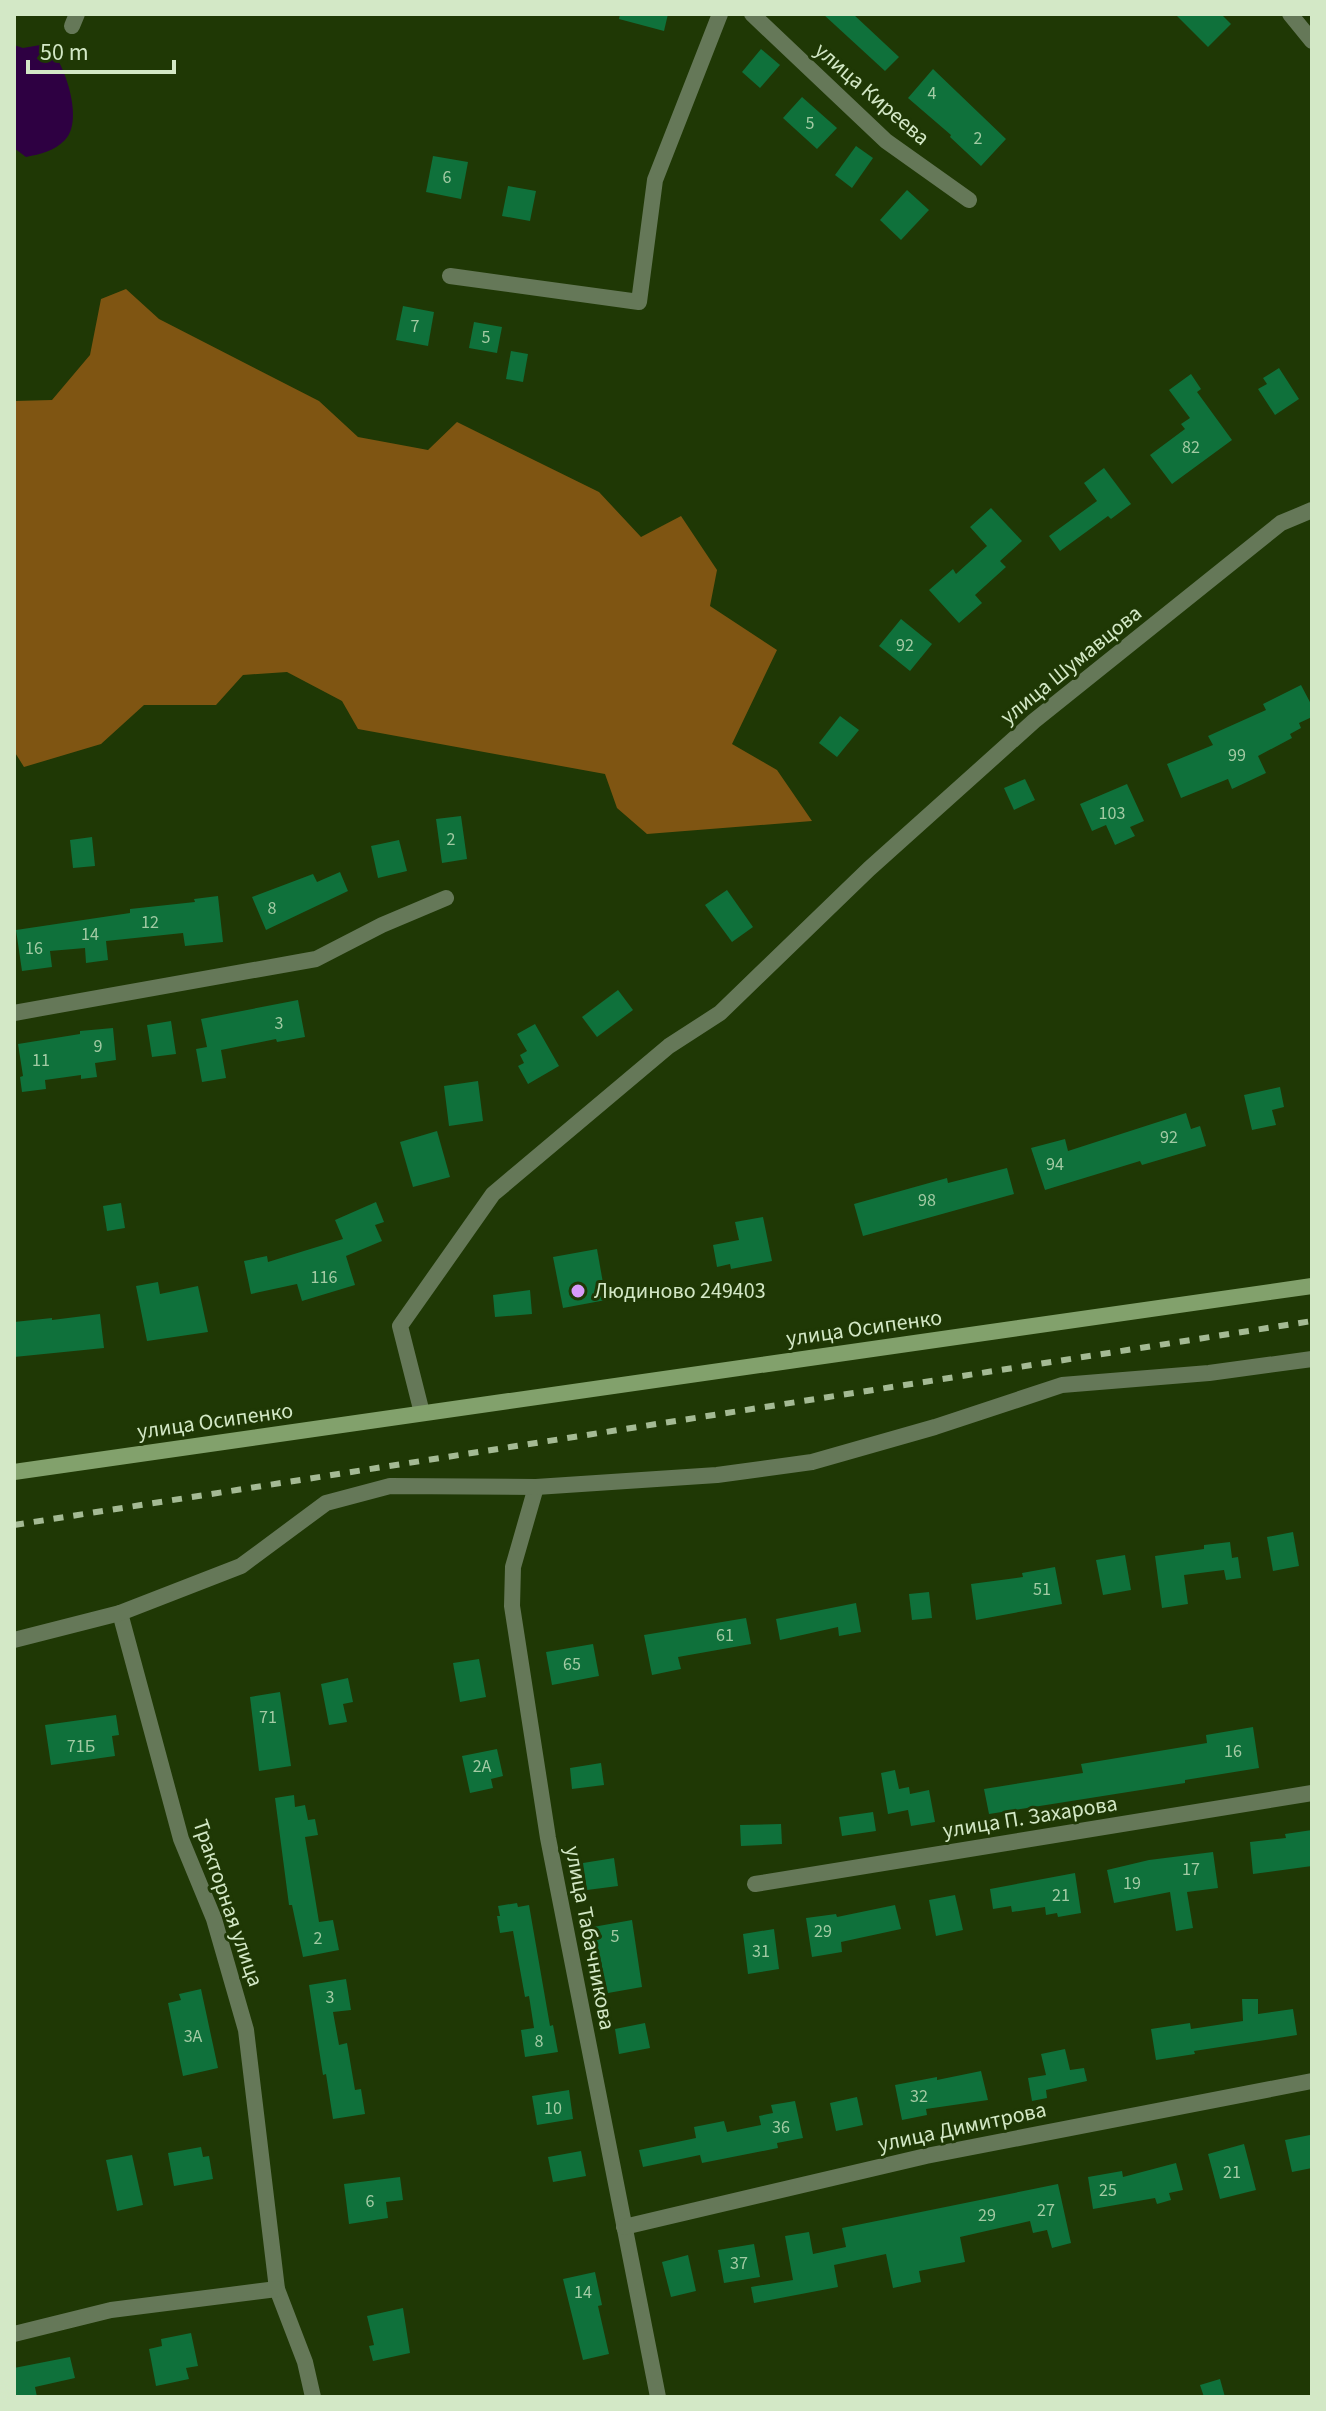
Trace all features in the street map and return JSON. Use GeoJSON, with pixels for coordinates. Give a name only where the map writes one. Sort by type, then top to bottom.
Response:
{"type":"FeatureCollection","features":[{"type":"Feature","properties":{"kind":"street"},"geometry":{"type":"LineString","coordinates":[[450,276],[639,302],[655,180],[720,14]]}},
{"type":"Feature","properties":{"kind":"street","name":"улица Киреева"},"geometry":{"type":"LineString","coordinates":[[752,14],[886,141],[969,200]]}},
{"type":"Feature","properties":{"kind":"street"},"geometry":{"type":"LineString","coordinates":[[1290,14],[1312,41]]}},
{"type":"Feature","properties":{"kind":"street","name":"улица Шумавцова"},"geometry":{"type":"LineString","coordinates":[[422,1413],[400,1326],[493,1194],[669,1046],[720,1013],[869,869],[1034,721],[1281,523],[1312,510]]}},
{"type":"Feature","properties":{"kind":"street"},"geometry":{"type":"LineString","coordinates":[[14,1013],[316,959],[382,925],[446,898]]}},
{"type":"Feature","properties":{"kind":"street","name":"улица Осипенко"},"geometry":{"type":"LineString","coordinates":[[14,1472],[1312,1286]]}},
{"type":"Feature","properties":{"kind":"street"},"geometry":{"type":"LineString","coordinates":[[14,1640],[120,1613],[241,1566],[326,1503],[390,1486],[536,1487],[717,1475],[812,1462],[935,1427],[1062,1385],[1209,1373],[1312,1359]]}},
{"type":"Feature","properties":{"kind":"street","name":"улица Табачникова"},"geometry":{"type":"LineString","coordinates":[[536,1487],[513,1567],[512,1606],[548,1838],[658,2397]]}},
{"type":"Feature","properties":{"kind":"street","name":"Тракторная улица"},"geometry":{"type":"LineString","coordinates":[[120,1613],[181,1839],[214,1919],[246,2030],[277,2289],[305,2362],[313,2397]]}},
{"type":"Feature","properties":{"kind":"street","name":"улица П. Захарова"},"geometry":{"type":"LineString","coordinates":[[755,1884],[1312,1793]]}},
{"type":"Feature","properties":{"kind":"street","name":"улица Димитрова"},"geometry":{"type":"LineString","coordinates":[[624,2227],[926,2156],[1312,2081]]}},
{"type":"Feature","properties":{"kind":"street"},"geometry":{"type":"LineString","coordinates":[[14,2334],[111,2310],[277,2289]]}},
{"type":"Feature","properties":{"kind":"shaded area"},"geometry":{"type":"Polygon","coordinates":[[[46,44],[59,63],[70,90],[73,105],[71,131],[61,144],[47,152],[26,157],[14,148],[14,45],[23,48],[46,44]]]}},
{"type":"Feature","properties":{"kind":"shaded area"},"geometry":{"type":"Polygon","coordinates":[[[126,289],[159,319],[319,401],[358,437],[428,450],[457,422],[599,492],[641,537],[681,516],[717,570],[710,606],[777,650],[732,744],[777,770],[812,821],[647,834],[617,808],[605,774],[358,729],[342,701],[287,672],[243,675],[216,705],[144,705],[101,744],[24,767],[14,751],[14,401],[52,400],[90,355],[101,299],[126,289]]]}},
{"type":"Feature","properties":{"kind":"building"},"geometry":{"type":"Polygon","coordinates":[[[620,14],[668,14],[664,31],[619,19],[620,14]]]}},
{"type":"Feature","properties":{"kind":"building"},"geometry":{"type":"Polygon","coordinates":[[[823,14],[853,14],[899,57],[885,71],[823,14]]]}},
{"type":"Feature","properties":{"kind":"building"},"geometry":{"type":"Polygon","coordinates":[[[1175,14],[1221,14],[1231,24],[1208,47],[1175,14]]]}},
{"type":"Feature","properties":{"kind":"building"},"geometry":{"type":"Polygon","coordinates":[[[761,49],[780,65],[760,88],[742,72],[761,49]]]}},
{"type":"Feature","properties":{"kind":"building"},"geometry":{"type":"Polygon","coordinates":[[[933,69],[1006,139],[981,166],[908,98],[933,69]]]}},
{"type":"Feature","properties":{"kind":"building"},"geometry":{"type":"Polygon","coordinates":[[[802,97],[837,128],[817,149],[783,118],[802,97]]]}},
{"type":"Feature","properties":{"kind":"building"},"geometry":{"type":"Polygon","coordinates":[[[856,146],[873,158],[852,188],[835,175],[856,146]]]}},
{"type":"Feature","properties":{"kind":"building"},"geometry":{"type":"Polygon","coordinates":[[[433,156],[468,162],[461,199],[426,192],[433,156]]]}},
{"type":"Feature","properties":{"kind":"building"},"geometry":{"type":"Polygon","coordinates":[[[508,186],[536,191],[530,221],[502,216],[508,186]]]}},
{"type":"Feature","properties":{"kind":"building"},"geometry":{"type":"Polygon","coordinates":[[[907,190],[929,210],[901,240],[880,220],[907,190]]]}},
{"type":"Feature","properties":{"kind":"building"},"geometry":{"type":"Polygon","coordinates":[[[403,306],[434,312],[428,346],[396,340],[403,306]]]}},
{"type":"Feature","properties":{"kind":"building"},"geometry":{"type":"Polygon","coordinates":[[[474,322],[502,327],[497,353],[469,348],[474,322]]]}},
{"type":"Feature","properties":{"kind":"building"},"geometry":{"type":"Polygon","coordinates":[[[511,351],[528,354],[523,382],[506,379],[511,351]]]}},
{"type":"Feature","properties":{"kind":"building"},"geometry":{"type":"Polygon","coordinates":[[[1279,368],[1299,399],[1275,415],[1258,389],[1267,384],[1263,378],[1279,368]]]}},
{"type":"Feature","properties":{"kind":"building"},"geometry":{"type":"Polygon","coordinates":[[[1191,374],[1201,389],[1197,392],[1232,440],[1172,484],[1150,455],[1185,429],[1181,424],[1190,418],[1169,390],[1191,374]]]}},
{"type":"Feature","properties":{"kind":"building"},"geometry":{"type":"Polygon","coordinates":[[[1104,468],[1131,504],[1111,519],[1108,516],[1060,551],[1049,536],[1097,501],[1084,483],[1104,468]]]}},
{"type":"Feature","properties":{"kind":"building"},"geometry":{"type":"Polygon","coordinates":[[[991,508],[1022,541],[1000,561],[1006,567],[975,595],[982,603],[959,623],[929,590],[953,569],[956,574],[987,546],[970,527],[991,508]]]}},
{"type":"Feature","properties":{"kind":"building"},"geometry":{"type":"Polygon","coordinates":[[[901,619],[932,644],[910,671],[879,646],[901,619]]]}},
{"type":"Feature","properties":{"kind":"building"},"geometry":{"type":"Polygon","coordinates":[[[1301,685],[1312,706],[1312,717],[1299,723],[1301,728],[1290,734],[1292,738],[1258,756],[1266,773],[1232,789],[1228,779],[1181,798],[1167,764],[1213,745],[1208,736],[1266,710],[1263,704],[1301,685]]]}},
{"type":"Feature","properties":{"kind":"building"},"geometry":{"type":"Polygon","coordinates":[[[840,716],[859,730],[837,757],[819,743],[840,716]]]}},
{"type":"Feature","properties":{"kind":"building"},"geometry":{"type":"Polygon","coordinates":[[[1025,779],[1035,800],[1014,810],[1004,788],[1025,779]]]}},
{"type":"Feature","properties":{"kind":"building"},"geometry":{"type":"Polygon","coordinates":[[[1127,784],[1144,821],[1130,827],[1135,836],[1115,845],[1106,825],[1092,831],[1080,804],[1127,784]]]}},
{"type":"Feature","properties":{"kind":"building"},"geometry":{"type":"Polygon","coordinates":[[[461,816],[467,859],[442,863],[436,819],[461,816]]]}},
{"type":"Feature","properties":{"kind":"building"},"geometry":{"type":"Polygon","coordinates":[[[92,837],[95,866],[73,868],[70,840],[92,837]]]}},
{"type":"Feature","properties":{"kind":"building"},"geometry":{"type":"Polygon","coordinates":[[[399,840],[407,871],[378,878],[371,846],[399,840]]]}},
{"type":"Feature","properties":{"kind":"building"},"geometry":{"type":"Polygon","coordinates":[[[340,872],[348,891],[266,930],[252,897],[313,874],[317,882],[340,872]]]}},
{"type":"Feature","properties":{"kind":"building"},"geometry":{"type":"Polygon","coordinates":[[[727,890],[753,927],[732,942],[705,905],[727,890]]]}},
{"type":"Feature","properties":{"kind":"building"},"geometry":{"type":"Polygon","coordinates":[[[218,896],[223,942],[185,946],[183,933],[106,941],[108,960],[86,963],[85,948],[50,951],[52,967],[22,971],[16,930],[218,896]]]}},
{"type":"Feature","properties":{"kind":"building"},"geometry":{"type":"Polygon","coordinates":[[[618,990],[633,1010],[597,1037],[582,1017],[618,990]]]}},
{"type":"Feature","properties":{"kind":"building"},"geometry":{"type":"Polygon","coordinates":[[[298,1000],[305,1037],[277,1042],[276,1039],[221,1050],[226,1078],[202,1082],[196,1049],[207,1047],[201,1019],[298,1000]]]}},
{"type":"Feature","properties":{"kind":"building"},"geometry":{"type":"Polygon","coordinates":[[[171,1021],[176,1054],[152,1057],[147,1025],[171,1021]]]}},
{"type":"Feature","properties":{"kind":"building"},"geometry":{"type":"Polygon","coordinates":[[[535,1024],[559,1066],[528,1084],[518,1066],[524,1063],[520,1055],[527,1051],[517,1034],[535,1024]]]}},
{"type":"Feature","properties":{"kind":"building"},"geometry":{"type":"Polygon","coordinates":[[[113,1028],[116,1060],[95,1063],[97,1077],[81,1079],[81,1075],[45,1080],[46,1089],[22,1092],[18,1044],[80,1034],[80,1031],[113,1028]]]}},
{"type":"Feature","properties":{"kind":"building"},"geometry":{"type":"Polygon","coordinates":[[[478,1081],[483,1121],[449,1126],[444,1086],[478,1081]]]}},
{"type":"Feature","properties":{"kind":"building"},"geometry":{"type":"Polygon","coordinates":[[[1280,1087],[1284,1107],[1272,1110],[1276,1125],[1252,1130],[1244,1095],[1280,1087]]]}},
{"type":"Feature","properties":{"kind":"building"},"geometry":{"type":"Polygon","coordinates":[[[1186,1113],[1191,1129],[1200,1126],[1206,1146],[1142,1165],[1140,1161],[1045,1190],[1031,1148],[1065,1139],[1068,1151],[1186,1113]]]}},
{"type":"Feature","properties":{"kind":"building"},"geometry":{"type":"Polygon","coordinates":[[[437,1131],[450,1177],[413,1187],[400,1142],[437,1131]]]}},
{"type":"Feature","properties":{"kind":"building"},"geometry":{"type":"Polygon","coordinates":[[[1007,1168],[1014,1194],[863,1236],[854,1204],[947,1178],[948,1183],[1007,1168]]]}},
{"type":"Feature","properties":{"kind":"building"},"geometry":{"type":"Polygon","coordinates":[[[376,1202],[384,1222],[375,1225],[382,1241],[346,1256],[355,1285],[302,1301],[297,1284],[251,1294],[244,1261],[267,1256],[268,1262],[343,1239],[335,1220],[376,1202]]]}},
{"type":"Feature","properties":{"kind":"building"},"geometry":{"type":"Polygon","coordinates":[[[121,1203],[125,1228],[107,1231],[103,1206],[121,1203]]]}},
{"type":"Feature","properties":{"kind":"building"},"geometry":{"type":"Polygon","coordinates":[[[763,1217],[772,1261],[731,1269],[730,1264],[717,1267],[713,1245],[739,1240],[735,1222],[763,1217]]]}},
{"type":"Feature","properties":{"kind":"building"},"geometry":{"type":"Polygon","coordinates":[[[597,1249],[606,1300],[563,1308],[553,1257],[597,1249]]]}},
{"type":"Feature","properties":{"kind":"building"},"geometry":{"type":"Polygon","coordinates":[[[158,1282],[160,1294],[198,1286],[208,1332],[147,1341],[136,1286],[158,1282]]]}},
{"type":"Feature","properties":{"kind":"building"},"geometry":{"type":"Polygon","coordinates":[[[530,1290],[532,1314],[495,1317],[493,1295],[530,1290]]]}},
{"type":"Feature","properties":{"kind":"building"},"geometry":{"type":"Polygon","coordinates":[[[100,1314],[104,1348],[14,1357],[14,1322],[100,1314]]]}},
{"type":"Feature","properties":{"kind":"building"},"geometry":{"type":"Polygon","coordinates":[[[1293,1532],[1299,1566],[1273,1571],[1267,1537],[1293,1532]]]}},
{"type":"Feature","properties":{"kind":"building"},"geometry":{"type":"Polygon","coordinates":[[[1230,1542],[1232,1558],[1238,1557],[1241,1578],[1226,1580],[1224,1570],[1184,1575],[1188,1604],[1162,1608],[1155,1556],[1230,1542]]]}},
{"type":"Feature","properties":{"kind":"building"},"geometry":{"type":"Polygon","coordinates":[[[1125,1555],[1131,1590],[1103,1595],[1096,1560],[1125,1555]]]}},
{"type":"Feature","properties":{"kind":"building"},"geometry":{"type":"Polygon","coordinates":[[[1055,1567],[1062,1604],[976,1620],[971,1584],[1023,1577],[1022,1573],[1055,1567]]]}},
{"type":"Feature","properties":{"kind":"building"},"geometry":{"type":"Polygon","coordinates":[[[929,1592],[932,1618],[912,1620],[909,1594],[929,1592]]]}},
{"type":"Feature","properties":{"kind":"building"},"geometry":{"type":"Polygon","coordinates":[[[856,1603],[861,1632],[839,1636],[838,1627],[780,1640],[776,1619],[856,1603]]]}},
{"type":"Feature","properties":{"kind":"building"},"geometry":{"type":"Polygon","coordinates":[[[746,1618],[751,1644],[678,1657],[681,1669],[652,1675],[644,1635],[746,1618]]]}},
{"type":"Feature","properties":{"kind":"building"},"geometry":{"type":"Polygon","coordinates":[[[593,1644],[599,1676],[552,1685],[546,1652],[593,1644]]]}},
{"type":"Feature","properties":{"kind":"building"},"geometry":{"type":"Polygon","coordinates":[[[479,1659],[486,1697],[460,1702],[453,1663],[479,1659]]]}},
{"type":"Feature","properties":{"kind":"building"},"geometry":{"type":"Polygon","coordinates":[[[348,1678],[353,1702],[343,1704],[347,1722],[329,1725],[321,1684],[348,1678]]]}},
{"type":"Feature","properties":{"kind":"building"},"geometry":{"type":"Polygon","coordinates":[[[280,1692],[291,1766],[259,1771],[250,1697],[280,1692]]]}},
{"type":"Feature","properties":{"kind":"building"},"geometry":{"type":"Polygon","coordinates":[[[116,1715],[119,1735],[112,1736],[115,1756],[51,1765],[45,1725],[116,1715]]]}},
{"type":"Feature","properties":{"kind":"building"},"geometry":{"type":"Polygon","coordinates":[[[1253,1727],[1259,1768],[989,1814],[984,1789],[1083,1773],[1081,1764],[1207,1743],[1206,1735],[1253,1727]]]}},
{"type":"Feature","properties":{"kind":"building"},"geometry":{"type":"Polygon","coordinates":[[[497,1749],[503,1776],[491,1779],[493,1788],[470,1793],[462,1756],[497,1749]]]}},
{"type":"Feature","properties":{"kind":"building"},"geometry":{"type":"Polygon","coordinates":[[[601,1763],[604,1785],[572,1789],[570,1768],[601,1763]]]}},
{"type":"Feature","properties":{"kind":"building"},"geometry":{"type":"Polygon","coordinates":[[[895,1770],[899,1789],[909,1787],[910,1794],[929,1790],[935,1822],[911,1826],[908,1810],[888,1814],[881,1773],[895,1770]]]}},
{"type":"Feature","properties":{"kind":"building"},"geometry":{"type":"Polygon","coordinates":[[[294,1795],[295,1807],[305,1805],[308,1820],[315,1819],[318,1835],[305,1837],[319,1922],[333,1920],[339,1950],[303,1957],[292,1905],[289,1905],[275,1798],[294,1795]]]}},
{"type":"Feature","properties":{"kind":"building"},"geometry":{"type":"Polygon","coordinates":[[[873,1812],[876,1831],[842,1836],[839,1817],[873,1812]]]}},
{"type":"Feature","properties":{"kind":"building"},"geometry":{"type":"Polygon","coordinates":[[[781,1824],[782,1844],[741,1846],[740,1825],[781,1824]]]}},
{"type":"Feature","properties":{"kind":"building"},"geometry":{"type":"Polygon","coordinates":[[[1312,1830],[1312,1866],[1253,1874],[1250,1842],[1286,1838],[1285,1834],[1312,1830]]]}},
{"type":"Feature","properties":{"kind":"building"},"geometry":{"type":"Polygon","coordinates":[[[1213,1852],[1218,1888],[1187,1892],[1193,1928],[1176,1931],[1170,1892],[1114,1903],[1107,1870],[1149,1860],[1213,1852]]]}},
{"type":"Feature","properties":{"kind":"building"},"geometry":{"type":"Polygon","coordinates":[[[614,1858],[618,1886],[587,1890],[583,1863],[614,1858]]]}},
{"type":"Feature","properties":{"kind":"building"},"geometry":{"type":"Polygon","coordinates":[[[1075,1873],[1081,1913],[1058,1917],[1057,1913],[1046,1915],[1045,1907],[1012,1912],[1011,1906],[993,1909],[990,1889],[1075,1873]]]}},
{"type":"Feature","properties":{"kind":"building"},"geometry":{"type":"Polygon","coordinates":[[[955,1895],[963,1930],[936,1936],[929,1900],[955,1895]]]}},
{"type":"Feature","properties":{"kind":"building"},"geometry":{"type":"Polygon","coordinates":[[[517,1903],[518,1907],[529,1905],[550,2026],[553,2025],[558,2052],[525,2057],[521,2030],[534,2028],[529,1996],[525,1997],[513,1931],[500,1933],[497,1916],[500,1916],[498,1906],[517,1903]]]}},
{"type":"Feature","properties":{"kind":"building"},"geometry":{"type":"Polygon","coordinates":[[[895,1905],[901,1929],[841,1942],[842,1952],[812,1957],[806,1918],[836,1914],[837,1917],[895,1905]]]}},
{"type":"Feature","properties":{"kind":"building"},"geometry":{"type":"Polygon","coordinates":[[[632,1920],[642,1987],[608,1993],[593,1927],[632,1920]]]}},
{"type":"Feature","properties":{"kind":"building"},"geometry":{"type":"Polygon","coordinates":[[[774,1929],[779,1969],[748,1974],[743,1934],[774,1929]]]}},
{"type":"Feature","properties":{"kind":"building"},"geometry":{"type":"Polygon","coordinates":[[[346,1979],[351,2010],[333,2012],[339,2045],[347,2043],[355,2090],[361,2089],[365,2114],[333,2119],[309,1985],[346,1979]]]}},
{"type":"Feature","properties":{"kind":"building"},"geometry":{"type":"Polygon","coordinates":[[[201,1989],[218,2068],[183,2076],[168,2003],[181,2000],[179,1994],[201,1989]]]}},
{"type":"Feature","properties":{"kind":"building"},"geometry":{"type":"Polygon","coordinates":[[[1242,1999],[1258,1999],[1258,2014],[1293,2009],[1297,2035],[1156,2060],[1151,2029],[1190,2023],[1191,2029],[1243,2021],[1242,1999]]]}},
{"type":"Feature","properties":{"kind":"building"},"geometry":{"type":"Polygon","coordinates":[[[645,2023],[650,2048],[619,2054],[615,2029],[645,2023]]]}},
{"type":"Feature","properties":{"kind":"building"},"geometry":{"type":"Polygon","coordinates":[[[1065,2049],[1070,2070],[1084,2068],[1087,2081],[1046,2090],[1047,2098],[1032,2101],[1028,2078],[1046,2075],[1041,2054],[1065,2049]]]}},
{"type":"Feature","properties":{"kind":"building"},"geometry":{"type":"Polygon","coordinates":[[[981,2071],[988,2100],[926,2109],[927,2115],[902,2120],[895,2085],[981,2071]]]}},
{"type":"Feature","properties":{"kind":"building"},"geometry":{"type":"Polygon","coordinates":[[[569,2090],[573,2119],[537,2125],[532,2096],[569,2090]]]}},
{"type":"Feature","properties":{"kind":"building"},"geometry":{"type":"Polygon","coordinates":[[[857,2097],[863,2125],[836,2131],[830,2103],[857,2097]]]}},
{"type":"Feature","properties":{"kind":"building"},"geometry":{"type":"Polygon","coordinates":[[[795,2101],[803,2138],[777,2143],[778,2148],[702,2163],[700,2155],[643,2167],[639,2150],[696,2138],[694,2127],[724,2121],[727,2132],[761,2125],[759,2116],[773,2113],[771,2105],[795,2101]]]}},
{"type":"Feature","properties":{"kind":"building"},"geometry":{"type":"Polygon","coordinates":[[[1310,2135],[1312,2168],[1292,2172],[1285,2140],[1310,2135]]]}},
{"type":"Feature","properties":{"kind":"building"},"geometry":{"type":"Polygon","coordinates":[[[1244,2144],[1256,2190],[1220,2199],[1208,2154],[1244,2144]]]}},
{"type":"Feature","properties":{"kind":"building"},"geometry":{"type":"Polygon","coordinates":[[[201,2147],[203,2157],[209,2156],[213,2179],[174,2186],[168,2153],[201,2147]]]}},
{"type":"Feature","properties":{"kind":"building"},"geometry":{"type":"Polygon","coordinates":[[[581,2151],[586,2176],[553,2182],[548,2157],[581,2151]]]}},
{"type":"Feature","properties":{"kind":"building"},"geometry":{"type":"Polygon","coordinates":[[[132,2155],[143,2205],[117,2211],[106,2160],[132,2155]]]}},
{"type":"Feature","properties":{"kind":"building"},"geometry":{"type":"Polygon","coordinates":[[[1176,2163],[1183,2190],[1169,2193],[1171,2200],[1157,2204],[1155,2198],[1093,2209],[1088,2177],[1122,2171],[1123,2177],[1176,2163]]]}},
{"type":"Feature","properties":{"kind":"building"},"geometry":{"type":"Polygon","coordinates":[[[400,2177],[403,2200],[386,2202],[388,2218],[349,2224],[344,2184],[400,2177]]]}},
{"type":"Feature","properties":{"kind":"building"},"geometry":{"type":"Polygon","coordinates":[[[1058,2184],[1071,2243],[1052,2248],[1047,2230],[1033,2233],[1030,2221],[960,2237],[965,2262],[919,2271],[921,2282],[893,2288],[886,2254],[834,2265],[838,2287],[754,2303],[751,2287],[793,2280],[785,2236],[809,2232],[813,2254],[846,2247],[842,2228],[1058,2184]]]}},
{"type":"Feature","properties":{"kind":"building"},"geometry":{"type":"Polygon","coordinates":[[[754,2244],[760,2277],[724,2283],[718,2250],[754,2244]]]}},
{"type":"Feature","properties":{"kind":"building"},"geometry":{"type":"Polygon","coordinates":[[[688,2255],[696,2291],[671,2297],[662,2262],[688,2255]]]}},
{"type":"Feature","properties":{"kind":"building"},"geometry":{"type":"Polygon","coordinates":[[[595,2272],[602,2305],[598,2306],[609,2354],[583,2360],[563,2279],[595,2272]]]}},
{"type":"Feature","properties":{"kind":"building"},"geometry":{"type":"Polygon","coordinates":[[[403,2308],[410,2353],[373,2361],[369,2346],[374,2345],[367,2316],[403,2308]]]}},
{"type":"Feature","properties":{"kind":"building"},"geometry":{"type":"Polygon","coordinates":[[[191,2333],[198,2366],[186,2368],[189,2379],[156,2386],[149,2349],[162,2346],[161,2339],[191,2333]]]}},
{"type":"Feature","properties":{"kind":"building"},"geometry":{"type":"Polygon","coordinates":[[[70,2357],[75,2378],[35,2387],[37,2397],[14,2397],[14,2368],[70,2357]]]}},
{"type":"Feature","properties":{"kind":"building"},"geometry":{"type":"Polygon","coordinates":[[[1220,2379],[1225,2397],[1204,2397],[1200,2385],[1220,2379]]]}},
{"type":"Feature","properties":{"kind":"railway"},"geometry":{"type":"LineString","coordinates":[[14,1525],[1312,1321]]}},
{"type":"Feature","properties":{"kind":"place","name":"Людиново 249403"},"geometry":{"type":"Point","coordinates":[578,1291]}}]}
